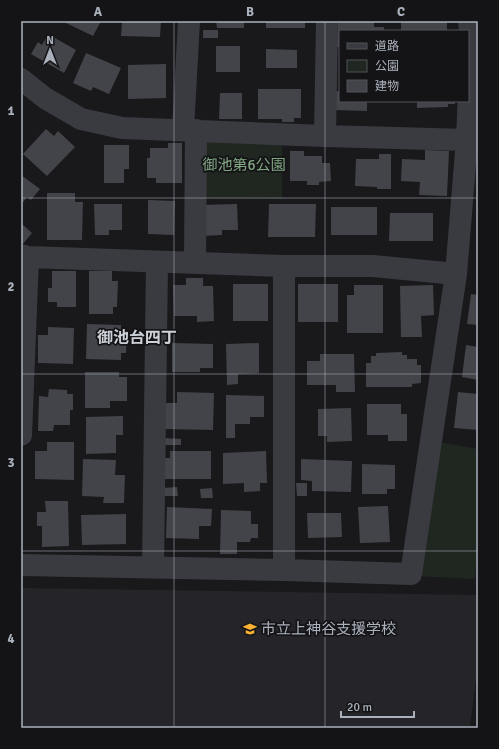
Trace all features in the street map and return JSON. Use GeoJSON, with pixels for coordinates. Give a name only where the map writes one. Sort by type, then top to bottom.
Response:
{"type":"FeatureCollection","features":[{"type":"Feature","properties":{"kind":"street"},"geometry":{"type":"LineString","coordinates":[[189,21],[190,130],[195,262]]}},
{"type":"Feature","properties":{"kind":"street"},"geometry":{"type":"LineString","coordinates":[[325,136],[327,21]]}},
{"type":"Feature","properties":{"kind":"street"},"geometry":{"type":"LineString","coordinates":[[469,21],[471,42],[469,91]]}},
{"type":"Feature","properties":{"kind":"street"},"geometry":{"type":"LineString","coordinates":[[21,79],[46,98],[81,120],[122,128],[467,140]]}},
{"type":"Feature","properties":{"kind":"street"},"geometry":{"type":"LineString","coordinates":[[21,565],[411,574],[456,274],[467,140],[469,102]]}},
{"type":"Feature","properties":{"kind":"street"},"geometry":{"type":"LineString","coordinates":[[21,435],[24,256],[157,263],[195,262],[284,266],[373,266],[456,274]]}},
{"type":"Feature","properties":{"kind":"street"},"geometry":{"type":"LineString","coordinates":[[153,568],[157,263]]}},
{"type":"Feature","properties":{"kind":"street"},"geometry":{"type":"LineString","coordinates":[[284,266],[284,570]]}},
{"type":"Feature","properties":{"kind":"shaded area","name":"市立上神谷支援学校"},"geometry":{"type":"Polygon","coordinates":[[[21,588],[478,595],[478,663],[470,728],[21,728],[21,588]]]}},
{"type":"Feature","properties":{"kind":"green space","name":"御池第6公園"},"geometry":{"type":"Polygon","coordinates":[[[196,130],[282,134],[282,199],[196,198],[196,130]]]}},
{"type":"Feature","properties":{"kind":"green space"},"geometry":{"type":"Polygon","coordinates":[[[434,441],[478,449],[478,545],[475,579],[414,576],[434,441]]]}},
{"type":"Feature","properties":{"kind":"building"},"geometry":{"type":"Polygon","coordinates":[[[62,21],[101,21],[93,36],[62,21]]]}},
{"type":"Feature","properties":{"kind":"building"},"geometry":{"type":"Polygon","coordinates":[[[122,21],[161,21],[160,37],[121,36],[122,21]]]}},
{"type":"Feature","properties":{"kind":"building"},"geometry":{"type":"Polygon","coordinates":[[[216,21],[244,21],[244,28],[217,28],[216,21]]]}},
{"type":"Feature","properties":{"kind":"building"},"geometry":{"type":"Polygon","coordinates":[[[266,21],[305,21],[305,28],[266,28],[266,21]]]}},
{"type":"Feature","properties":{"kind":"building"},"geometry":{"type":"Polygon","coordinates":[[[338,21],[374,21],[374,27],[384,27],[384,30],[339,30],[339,47],[337,47],[338,21]]]}},
{"type":"Feature","properties":{"kind":"building"},"geometry":{"type":"Polygon","coordinates":[[[401,21],[447,21],[447,30],[401,30],[401,21]]]}},
{"type":"Feature","properties":{"kind":"building"},"geometry":{"type":"Polygon","coordinates":[[[203,30],[218,30],[218,38],[203,38],[203,30]]]}},
{"type":"Feature","properties":{"kind":"building"},"geometry":{"type":"Polygon","coordinates":[[[48,34],[76,50],[64,73],[31,54],[38,42],[42,45],[48,34]]]}},
{"type":"Feature","properties":{"kind":"building"},"geometry":{"type":"Polygon","coordinates":[[[216,46],[240,46],[240,72],[216,72],[216,46]]]}},
{"type":"Feature","properties":{"kind":"building"},"geometry":{"type":"Polygon","coordinates":[[[266,49],[297,50],[297,68],[266,68],[266,49]]]}},
{"type":"Feature","properties":{"kind":"building"},"geometry":{"type":"Polygon","coordinates":[[[86,53],[121,68],[109,94],[93,87],[91,91],[73,83],[86,53]]]}},
{"type":"Feature","properties":{"kind":"building"},"geometry":{"type":"Polygon","coordinates":[[[166,64],[166,98],[128,99],[128,65],[166,64]]]}},
{"type":"Feature","properties":{"kind":"building"},"geometry":{"type":"Polygon","coordinates":[[[258,89],[301,89],[301,118],[294,118],[294,122],[282,122],[282,119],[258,119],[258,89]]]}},
{"type":"Feature","properties":{"kind":"building"},"geometry":{"type":"Polygon","coordinates":[[[334,91],[339,91],[339,102],[367,102],[367,111],[334,110],[334,91]]]}},
{"type":"Feature","properties":{"kind":"building"},"geometry":{"type":"Polygon","coordinates":[[[220,93],[242,93],[242,119],[219,119],[220,93]]]}},
{"type":"Feature","properties":{"kind":"building"},"geometry":{"type":"Polygon","coordinates":[[[417,102],[455,102],[455,104],[448,104],[448,107],[417,108],[417,102]]]}},
{"type":"Feature","properties":{"kind":"building"},"geometry":{"type":"Polygon","coordinates":[[[46,129],[54,136],[58,131],[75,147],[47,176],[23,154],[46,129]]]}},
{"type":"Feature","properties":{"kind":"building"},"geometry":{"type":"Polygon","coordinates":[[[168,143],[182,143],[182,183],[156,183],[156,178],[147,178],[147,158],[150,158],[150,148],[168,148],[168,143]]]}},
{"type":"Feature","properties":{"kind":"building"},"geometry":{"type":"Polygon","coordinates":[[[104,145],[129,145],[129,169],[124,169],[124,183],[104,183],[104,145]]]}},
{"type":"Feature","properties":{"kind":"building"},"geometry":{"type":"Polygon","coordinates":[[[425,150],[449,151],[447,196],[419,195],[420,182],[401,181],[402,159],[425,160],[425,150]]]}},
{"type":"Feature","properties":{"kind":"building"},"geometry":{"type":"Polygon","coordinates":[[[290,151],[304,151],[304,156],[322,156],[322,163],[330,163],[331,181],[319,182],[319,185],[307,185],[307,181],[290,181],[290,151]]]}},
{"type":"Feature","properties":{"kind":"building"},"geometry":{"type":"Polygon","coordinates":[[[379,154],[391,154],[391,189],[355,186],[356,159],[379,159],[379,154]]]}},
{"type":"Feature","properties":{"kind":"building"},"geometry":{"type":"Polygon","coordinates":[[[21,175],[40,189],[31,200],[27,197],[21,205],[21,175]]]}},
{"type":"Feature","properties":{"kind":"building"},"geometry":{"type":"Polygon","coordinates":[[[47,193],[75,193],[75,202],[83,202],[82,240],[47,240],[47,193]]]}},
{"type":"Feature","properties":{"kind":"building"},"geometry":{"type":"Polygon","coordinates":[[[148,200],[175,201],[174,235],[148,234],[148,200]]]}},
{"type":"Feature","properties":{"kind":"building"},"geometry":{"type":"Polygon","coordinates":[[[94,204],[122,204],[122,230],[109,230],[109,235],[95,235],[94,204]]]}},
{"type":"Feature","properties":{"kind":"building"},"geometry":{"type":"Polygon","coordinates":[[[237,204],[238,230],[222,230],[222,235],[201,236],[200,205],[237,204]]]}},
{"type":"Feature","properties":{"kind":"building"},"geometry":{"type":"Polygon","coordinates":[[[269,204],[316,204],[315,237],[268,237],[269,204]]]}},
{"type":"Feature","properties":{"kind":"building"},"geometry":{"type":"Polygon","coordinates":[[[331,207],[377,207],[377,235],[331,235],[331,207]]]}},
{"type":"Feature","properties":{"kind":"building"},"geometry":{"type":"Polygon","coordinates":[[[390,213],[433,213],[433,241],[389,241],[390,213]]]}},
{"type":"Feature","properties":{"kind":"building"},"geometry":{"type":"Polygon","coordinates":[[[21,223],[32,233],[23,244],[21,242],[21,223]]]}},
{"type":"Feature","properties":{"kind":"building"},"geometry":{"type":"Polygon","coordinates":[[[52,271],[76,271],[76,307],[57,307],[57,302],[48,302],[48,288],[52,288],[52,271]]]}},
{"type":"Feature","properties":{"kind":"building"},"geometry":{"type":"Polygon","coordinates":[[[89,271],[112,271],[112,281],[118,281],[117,307],[113,307],[113,314],[89,314],[89,271]]]}},
{"type":"Feature","properties":{"kind":"building"},"geometry":{"type":"Polygon","coordinates":[[[186,278],[203,278],[203,286],[213,286],[214,321],[197,322],[197,316],[174,316],[173,285],[186,285],[186,278]]]}},
{"type":"Feature","properties":{"kind":"building"},"geometry":{"type":"Polygon","coordinates":[[[233,284],[268,284],[268,321],[233,321],[233,284]]]}},
{"type":"Feature","properties":{"kind":"building"},"geometry":{"type":"Polygon","coordinates":[[[298,284],[338,284],[338,322],[298,322],[298,284]]]}},
{"type":"Feature","properties":{"kind":"building"},"geometry":{"type":"Polygon","coordinates":[[[354,285],[383,285],[383,333],[347,333],[347,295],[354,295],[354,285]]]}},
{"type":"Feature","properties":{"kind":"building"},"geometry":{"type":"Polygon","coordinates":[[[433,285],[434,315],[421,316],[422,337],[401,337],[400,286],[433,285]]]}},
{"type":"Feature","properties":{"kind":"building"},"geometry":{"type":"Polygon","coordinates":[[[471,294],[478,295],[478,325],[467,324],[471,294]]]}},
{"type":"Feature","properties":{"kind":"building"},"geometry":{"type":"Polygon","coordinates":[[[87,324],[121,325],[121,332],[127,332],[126,353],[121,353],[121,360],[86,359],[87,324]]]}},
{"type":"Feature","properties":{"kind":"building"},"geometry":{"type":"Polygon","coordinates":[[[48,327],[74,328],[73,364],[38,363],[38,335],[48,335],[48,327]]]}},
{"type":"Feature","properties":{"kind":"building"},"geometry":{"type":"Polygon","coordinates":[[[172,343],[213,344],[213,368],[200,368],[200,372],[172,372],[172,343]]]}},
{"type":"Feature","properties":{"kind":"building"},"geometry":{"type":"Polygon","coordinates":[[[259,343],[259,373],[238,374],[238,384],[227,385],[226,344],[259,343]]]}},
{"type":"Feature","properties":{"kind":"building"},"geometry":{"type":"Polygon","coordinates":[[[466,345],[478,347],[478,380],[462,377],[466,345]]]}},
{"type":"Feature","properties":{"kind":"building"},"geometry":{"type":"Polygon","coordinates":[[[402,352],[402,355],[407,355],[407,359],[417,359],[417,365],[421,365],[421,383],[412,384],[412,387],[366,387],[366,363],[371,363],[371,356],[376,356],[376,353],[402,352]]]}},
{"type":"Feature","properties":{"kind":"building"},"geometry":{"type":"Polygon","coordinates":[[[320,354],[354,354],[355,392],[336,392],[336,385],[307,385],[307,361],[320,361],[320,354]]]}},
{"type":"Feature","properties":{"kind":"building"},"geometry":{"type":"Polygon","coordinates":[[[85,372],[119,372],[119,377],[127,377],[127,401],[110,401],[110,408],[85,408],[85,372]]]}},
{"type":"Feature","properties":{"kind":"building"},"geometry":{"type":"Polygon","coordinates":[[[49,389],[67,390],[67,394],[73,394],[73,410],[70,410],[70,425],[54,425],[53,431],[38,431],[39,396],[48,397],[49,389]]]}},
{"type":"Feature","properties":{"kind":"building"},"geometry":{"type":"Polygon","coordinates":[[[177,392],[214,393],[213,430],[165,429],[165,403],[177,403],[177,392]]]}},
{"type":"Feature","properties":{"kind":"building"},"geometry":{"type":"Polygon","coordinates":[[[458,392],[478,394],[478,430],[454,428],[458,392]]]}},
{"type":"Feature","properties":{"kind":"building"},"geometry":{"type":"Polygon","coordinates":[[[226,395],[264,396],[264,417],[250,417],[250,424],[235,424],[235,438],[226,438],[226,395]]]}},
{"type":"Feature","properties":{"kind":"building"},"geometry":{"type":"Polygon","coordinates":[[[367,404],[401,404],[401,414],[407,414],[407,441],[388,441],[388,435],[367,435],[367,404]]]}},
{"type":"Feature","properties":{"kind":"building"},"geometry":{"type":"Polygon","coordinates":[[[351,408],[352,441],[327,442],[327,436],[318,436],[318,409],[351,408]]]}},
{"type":"Feature","properties":{"kind":"building"},"geometry":{"type":"Polygon","coordinates":[[[123,416],[123,435],[116,435],[116,453],[86,454],[86,417],[123,416]]]}},
{"type":"Feature","properties":{"kind":"building"},"geometry":{"type":"Polygon","coordinates":[[[163,438],[181,439],[181,445],[163,445],[163,438]]]}},
{"type":"Feature","properties":{"kind":"building"},"geometry":{"type":"Polygon","coordinates":[[[47,442],[74,442],[74,480],[35,479],[35,451],[47,451],[47,442]]]}},
{"type":"Feature","properties":{"kind":"building"},"geometry":{"type":"Polygon","coordinates":[[[170,451],[211,451],[211,479],[164,479],[164,458],[170,458],[170,451]]]}},
{"type":"Feature","properties":{"kind":"building"},"geometry":{"type":"Polygon","coordinates":[[[266,451],[267,483],[260,483],[260,491],[244,492],[244,483],[223,484],[223,453],[266,451]]]}},
{"type":"Feature","properties":{"kind":"building"},"geometry":{"type":"Polygon","coordinates":[[[83,459],[116,460],[115,475],[125,475],[124,503],[103,503],[104,497],[82,496],[83,459]]]}},
{"type":"Feature","properties":{"kind":"building"},"geometry":{"type":"Polygon","coordinates":[[[301,459],[352,461],[351,492],[312,491],[312,481],[301,480],[301,459]]]}},
{"type":"Feature","properties":{"kind":"building"},"geometry":{"type":"Polygon","coordinates":[[[362,464],[395,465],[395,489],[387,489],[387,494],[362,494],[362,464]]]}},
{"type":"Feature","properties":{"kind":"building"},"geometry":{"type":"Polygon","coordinates":[[[296,483],[307,483],[307,496],[297,496],[296,483]]]}},
{"type":"Feature","properties":{"kind":"building"},"geometry":{"type":"Polygon","coordinates":[[[177,487],[178,496],[163,496],[163,488],[177,487]]]}},
{"type":"Feature","properties":{"kind":"building"},"geometry":{"type":"Polygon","coordinates":[[[212,488],[213,498],[201,498],[200,489],[212,488]]]}},
{"type":"Feature","properties":{"kind":"building"},"geometry":{"type":"Polygon","coordinates":[[[45,501],[68,501],[69,546],[42,547],[42,526],[37,526],[37,512],[46,512],[45,501]]]}},
{"type":"Feature","properties":{"kind":"building"},"geometry":{"type":"Polygon","coordinates":[[[388,506],[390,542],[360,543],[358,507],[388,506]]]}},
{"type":"Feature","properties":{"kind":"building"},"geometry":{"type":"Polygon","coordinates":[[[167,507],[212,509],[211,526],[199,526],[199,539],[166,538],[167,507]]]}},
{"type":"Feature","properties":{"kind":"building"},"geometry":{"type":"Polygon","coordinates":[[[221,510],[251,511],[251,524],[258,524],[258,538],[251,538],[250,542],[237,542],[237,554],[220,554],[221,510]]]}},
{"type":"Feature","properties":{"kind":"building"},"geometry":{"type":"Polygon","coordinates":[[[307,513],[341,513],[342,537],[308,538],[307,513]]]}},
{"type":"Feature","properties":{"kind":"building"},"geometry":{"type":"Polygon","coordinates":[[[126,514],[126,544],[82,545],[81,515],[126,514]]]}},
{"type":"Feature","properties":{"kind":"place","name":"市立上神谷支援学校"},"geometry":{"type":"Point","coordinates":[250,629]}},
{"type":"Feature","properties":{"kind":"district","name":"御池台四丁"},"geometry":{"type":"Point","coordinates":[137,337]}}]}
